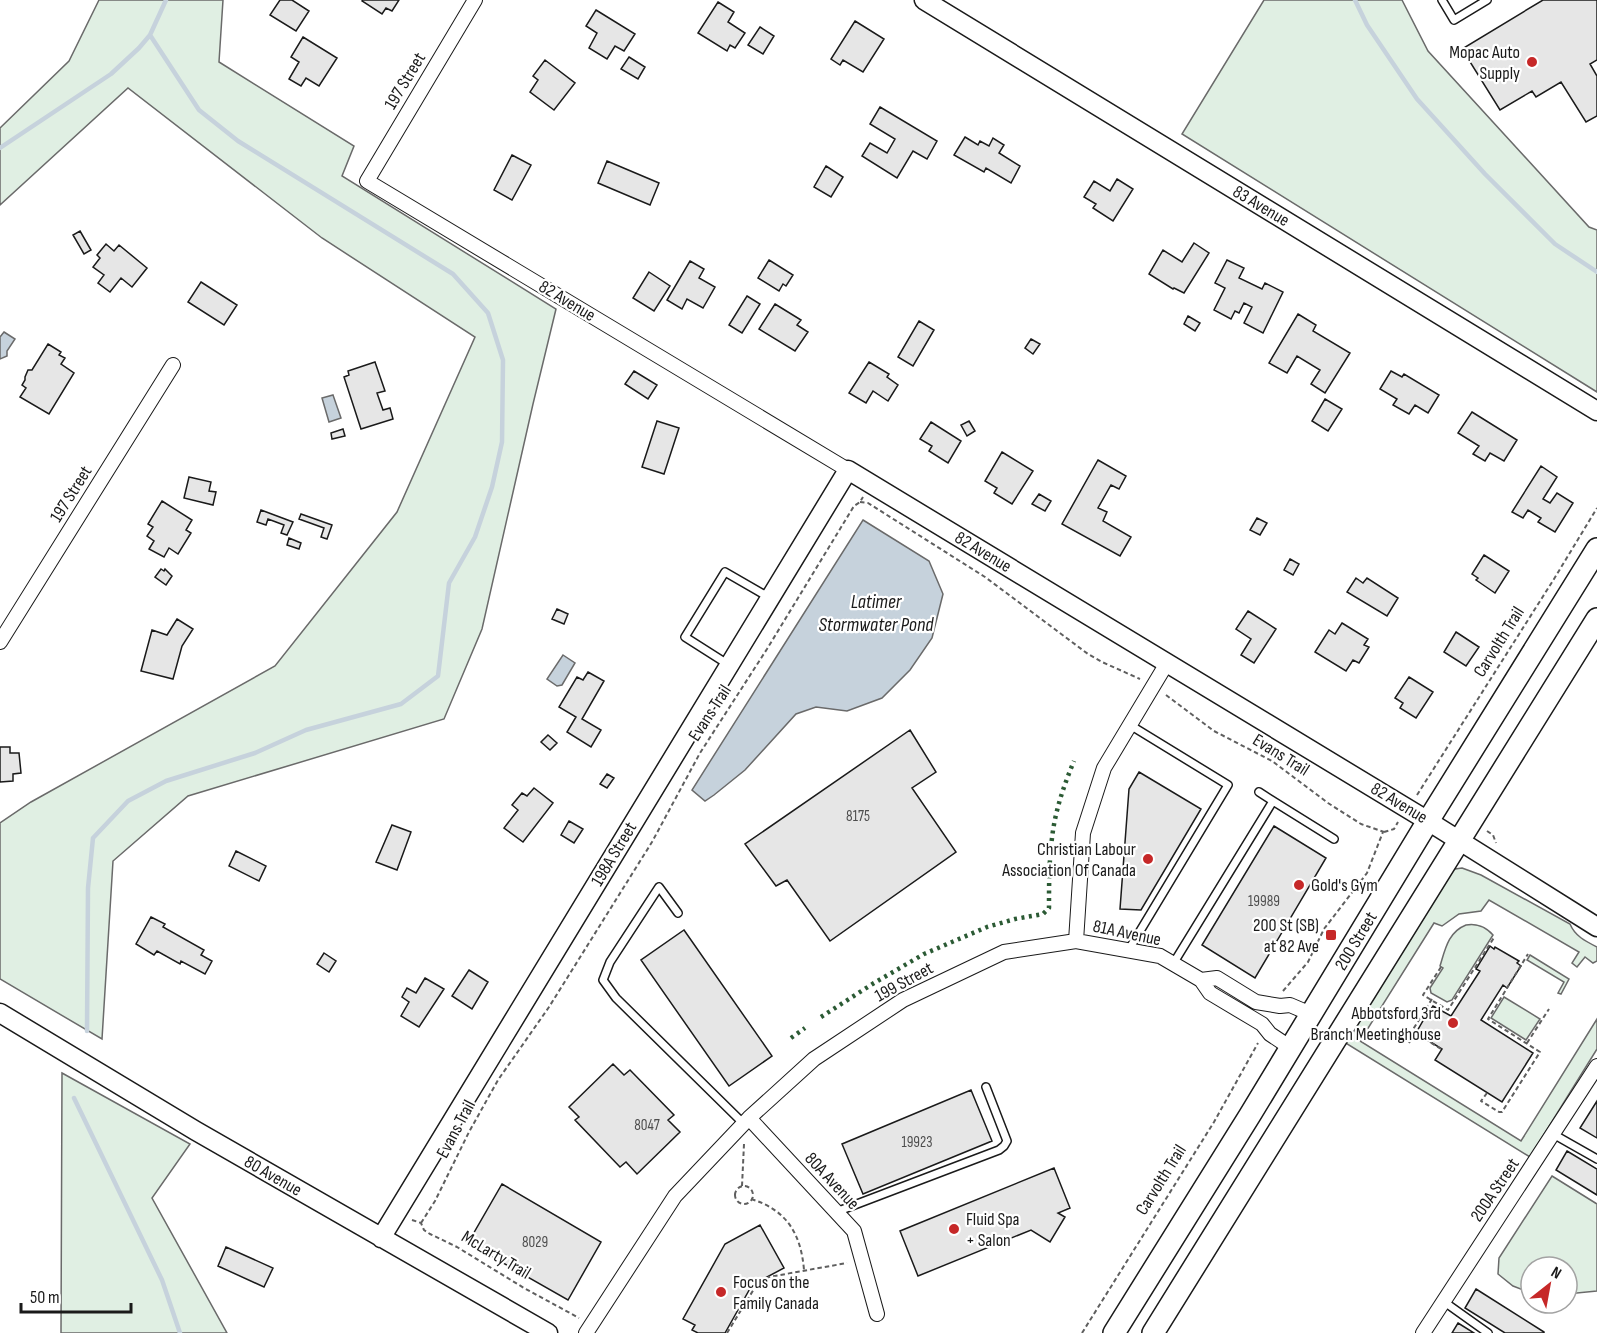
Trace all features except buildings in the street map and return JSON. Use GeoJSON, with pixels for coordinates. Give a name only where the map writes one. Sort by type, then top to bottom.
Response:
{"type":"FeatureCollection","features":[{"type":"Feature","properties":{"kind":"main road","name":"200 Street"},"geometry":{"type":"LineString","coordinates":[[1114,1333],[1597,549]]}},
{"type":"Feature","properties":{"kind":"main road","name":"200 Street"},"geometry":{"type":"LineString","coordinates":[[1153,1333],[1597,620]]}},
{"type":"Feature","properties":{"kind":"street","name":"197 Street"},"geometry":{"type":"LineString","coordinates":[[367,181],[475,0]]}},
{"type":"Feature","properties":{"kind":"street","name":"83 Avenue"},"geometry":{"type":"LineString","coordinates":[[924,0],[1597,411]]}},
{"type":"Feature","properties":{"kind":"street","name":"82 Avenue"},"geometry":{"type":"LineString","coordinates":[[367,181],[1428,821],[1597,927]]}},
{"type":"Feature","properties":{"kind":"street","name":"197 Street"},"geometry":{"type":"LineString","coordinates":[[0,642],[173,365]]}},
{"type":"Feature","properties":{"kind":"street","name":"198A Street"},"geometry":{"type":"LineString","coordinates":[[381,1238],[848,470]]}},
{"type":"Feature","properties":{"kind":"street"},"geometry":{"type":"LineString","coordinates":[[1076,941],[1083,833],[1104,768],[1167,663]]}},
{"type":"Feature","properties":{"kind":"street","name":"81A Avenue"},"geometry":{"type":"LineString","coordinates":[[1076,941],[1160,956],[1201,980],[1210,993],[1262,1024],[1270,1034],[1291,1048]]}},
{"type":"Feature","properties":{"kind":"street","name":"199 Street"},"geometry":{"type":"LineString","coordinates":[[586,1333],[675,1197],[746,1121],[814,1059],[903,1000],[1004,952],[1076,941]]}},
{"type":"Feature","properties":{"kind":"street","name":"81A Avenue"},"geometry":{"type":"LineString","coordinates":[[1201,980],[1217,978],[1256,1002],[1280,1006],[1290,1005],[1311,1014]]}},
{"type":"Feature","properties":{"kind":"street","name":"80 Avenue"},"geometry":{"type":"LineString","coordinates":[[0,1013],[187,1126],[548,1333]]}},
{"type":"Feature","properties":{"kind":"street","name":"200A Street"},"geometry":{"type":"LineString","coordinates":[[1423,1333],[1597,1066]]}},
{"type":"Feature","properties":{"kind":"street","name":"80A Avenue"},"geometry":{"type":"LineString","coordinates":[[746,1121],[854,1231],[877,1314]]}},
{"type":"Feature","properties":{"kind":"lane"},"geometry":{"type":"LineString","coordinates":[[1442,0],[1454,20],[1487,0]]}},
{"type":"Feature","properties":{"kind":"lane"},"geometry":{"type":"LineString","coordinates":[[729,665],[685,637],[725,572],[770,598]]}},
{"type":"Feature","properties":{"kind":"lane"},"geometry":{"type":"LineString","coordinates":[[1128,951],[1228,785],[1130,725]]}},
{"type":"Feature","properties":{"kind":"lane"},"geometry":{"type":"LineString","coordinates":[[1259,792],[1334,838]]}},
{"type":"Feature","properties":{"kind":"lane"},"geometry":{"type":"LineString","coordinates":[[1173,964],[1273,801]]}},
{"type":"Feature","properties":{"kind":"lane"},"geometry":{"type":"LineString","coordinates":[[678,913],[659,887],[610,962],[603,980],[616,998],[746,1121]]}},
{"type":"Feature","properties":{"kind":"lane"},"geometry":{"type":"LineString","coordinates":[[836,1212],[999,1150],[1004,1146],[1007,1141],[986,1087]]}},
{"type":"Feature","properties":{"kind":"lane"},"geometry":{"type":"LineString","coordinates":[[1554,1134],[1597,1159]]}},
{"type":"Feature","properties":{"kind":"lane"},"geometry":{"type":"LineString","coordinates":[[1443,1301],[1488,1333]]}},
{"type":"Feature","properties":{"kind":"path","name":"Evans Trail"},"geometry":{"type":"LineString","coordinates":[[421,1223],[435,1201],[498,1080],[549,1007],[652,842],[700,753],[854,506],[860,502],[868,503],[986,577],[1088,654],[1134,676]]}},
{"type":"Feature","properties":{"kind":"path","name":"Carvolth Trail"},"geometry":{"type":"LineString","coordinates":[[1422,789],[1597,508]]}},
{"type":"Feature","properties":{"kind":"path","name":"Evans Trail"},"geometry":{"type":"LineString","coordinates":[[1167,696],[1214,731],[1272,762],[1361,824],[1384,832]]}},
{"type":"Feature","properties":{"kind":"path"},"geometry":{"type":"LineString","coordinates":[[1282,992],[1308,962],[1324,929],[1366,873],[1384,832],[1394,829]]}},
{"type":"Feature","properties":{"kind":"path"},"geometry":{"type":"LineString","coordinates":[[1441,967],[1424,994],[1448,1010],[1495,936]]}},
{"type":"Feature","properties":{"kind":"path"},"geometry":{"type":"LineString","coordinates":[[1487,1093],[1481,1101],[1499,1112],[1503,1111],[1540,1052],[1488,1019],[1528,954]]}},
{"type":"Feature","properties":{"kind":"path"},"geometry":{"type":"LineString","coordinates":[[1432,999],[1412,1030],[1441,1049]]}},
{"type":"Feature","properties":{"kind":"path"},"geometry":{"type":"LineString","coordinates":[[1527,1043],[1549,1008]]}},
{"type":"Feature","properties":{"kind":"path"},"geometry":{"type":"LineString","coordinates":[[1409,1043],[1416,1033]]}},
{"type":"Feature","properties":{"kind":"path","name":"Carvolth Trail"},"geometry":{"type":"LineString","coordinates":[[1082,1333],[1214,1122],[1258,1043],[1263,1041]]}},
{"type":"Feature","properties":{"kind":"path"},"geometry":{"type":"LineString","coordinates":[[744,1142],[742,1186],[735,1192],[739,1202],[745,1203],[751,1199]]}},
{"type":"Feature","properties":{"kind":"path"},"geometry":{"type":"LineString","coordinates":[[742,1186],[751,1191],[751,1199]]}},
{"type":"Feature","properties":{"kind":"path"},"geometry":{"type":"LineString","coordinates":[[751,1199],[770,1206],[781,1214],[793,1228],[799,1241],[804,1271]]}},
{"type":"Feature","properties":{"kind":"path","name":"McLarty Trail"},"geometry":{"type":"LineString","coordinates":[[411,1220],[421,1223],[424,1230],[430,1234],[458,1247],[524,1288],[569,1312]]}},
{"type":"Feature","properties":{"kind":"path"},"geometry":{"type":"LineString","coordinates":[[727,1333],[754,1289],[769,1277],[847,1263]]}},
{"type":"Feature","properties":{"kind":"green space"},"geometry":{"type":"Polygon","coordinates":[[[99,0],[223,0],[219,62],[354,146],[342,176],[556,309],[482,629],[444,719],[188,796],[113,861],[102,1039],[0,979],[0,823],[31,802],[275,666],[397,512],[475,337],[322,238],[128,88],[0,205],[0,128],[69,61],[99,0]]]}},
{"type":"Feature","properties":{"kind":"green space"},"geometry":{"type":"Polygon","coordinates":[[[1264,0],[1402,0],[1428,51],[1589,227],[1597,230],[1597,392],[1182,134],[1264,0]]]}},
{"type":"Feature","properties":{"kind":"green space"},"geometry":{"type":"Polygon","coordinates":[[[1462,868],[1481,875],[1570,924],[1578,935],[1597,947],[1597,961],[1593,963],[1585,957],[1577,967],[1572,963],[1579,952],[1489,900],[1481,911],[1459,914],[1442,926],[1434,923],[1360,1041],[1521,1141],[1597,1019],[1597,1049],[1530,1157],[1344,1042],[1449,871],[1462,868]]]}},
{"type":"Feature","properties":{"kind":"green space"},"geometry":{"type":"Polygon","coordinates":[[[1466,925],[1481,926],[1493,935],[1452,1000],[1447,1002],[1431,993],[1430,988],[1443,968],[1440,966],[1448,942],[1455,932],[1466,925]]]}},
{"type":"Feature","properties":{"kind":"green space"},"geometry":{"type":"Polygon","coordinates":[[[1530,955],[1569,979],[1561,994],[1558,993],[1564,982],[1527,960],[1530,955]]]}},
{"type":"Feature","properties":{"kind":"green space"},"geometry":{"type":"Polygon","coordinates":[[[1504,997],[1540,1019],[1526,1040],[1491,1018],[1504,997]]]}},
{"type":"Feature","properties":{"kind":"green space"},"geometry":{"type":"Polygon","coordinates":[[[62,1073],[190,1144],[152,1198],[227,1333],[61,1333],[62,1073]]]}},
{"type":"Feature","properties":{"kind":"green space"},"geometry":{"type":"Polygon","coordinates":[[[1552,1176],[1597,1204],[1597,1291],[1579,1293],[1579,1255],[1519,1255],[1519,1288],[1498,1274],[1499,1258],[1552,1176]]]}},
{"type":"Feature","properties":{"kind":"water"},"geometry":{"type":"Polygon","coordinates":[[[4,332],[15,339],[7,351],[7,356],[0,359],[0,337],[4,332]]]}},
{"type":"Feature","properties":{"kind":"water"},"geometry":{"type":"Polygon","coordinates":[[[333,395],[341,418],[329,422],[322,398],[333,395]]]}},
{"type":"Feature","properties":{"kind":"water","name":"Latimer Stormwater Pond"},"geometry":{"type":"Polygon","coordinates":[[[863,520],[929,561],[943,594],[932,638],[910,670],[882,698],[847,711],[816,707],[796,714],[745,770],[705,801],[692,790],[863,520]]]}},
{"type":"Feature","properties":{"kind":"water"},"geometry":{"type":"Polygon","coordinates":[[[563,655],[575,663],[562,685],[557,686],[547,679],[563,655]]]}},
{"type":"Feature","properties":{"kind":"waterway"},"geometry":{"type":"LineString","coordinates":[[0,148],[111,74],[150,35],[166,0]]}},
{"type":"Feature","properties":{"kind":"waterway"},"geometry":{"type":"LineString","coordinates":[[1355,0],[1367,25],[1417,99],[1485,174],[1555,244],[1597,272]]}},
{"type":"Feature","properties":{"kind":"waterway"},"geometry":{"type":"LineString","coordinates":[[87,1031],[88,888],[93,838],[128,801],[166,781],[255,753],[306,730],[401,704],[438,676],[449,583],[475,537],[492,487],[502,442],[503,360],[488,313],[453,274],[238,141],[199,110],[150,35]]}},
{"type":"Feature","properties":{"kind":"waterway"},"geometry":{"type":"LineString","coordinates":[[74,1098],[162,1280],[180,1333]]}},
{"type":"Feature","properties":{"kind":"hedge"},"geometry":{"type":"LineString","coordinates":[[821,1017],[924,954],[987,927],[1043,914],[1049,908],[1053,828],[1060,798],[1074,761]]}},
{"type":"Feature","properties":{"kind":"hedge"},"geometry":{"type":"LineString","coordinates":[[791,1038],[805,1028]]}},
{"type":"Feature","properties":{"kind":"place","name":"Mopac Auto Supply"},"geometry":{"type":"Point","coordinates":[1532,62]}},
{"type":"Feature","properties":{"kind":"place","name":"Christian Labour Association Of Canada"},"geometry":{"type":"Point","coordinates":[1148,859]}},
{"type":"Feature","properties":{"kind":"place","name":"Gold's Gym"},"geometry":{"type":"Point","coordinates":[1299,885]}},
{"type":"Feature","properties":{"kind":"place","name":"200 St (SB) at 82 Ave"},"geometry":{"type":"Point","coordinates":[1331,935]}},
{"type":"Feature","properties":{"kind":"place","name":"Abbotsford 3rd Branch Meetinghouse"},"geometry":{"type":"Point","coordinates":[1453,1023]}},
{"type":"Feature","properties":{"kind":"place","name":"Fluid Spa + Salon"},"geometry":{"type":"Point","coordinates":[954,1229]}},
{"type":"Feature","properties":{"kind":"place","name":"Focus on the Family Canada"},"geometry":{"type":"Point","coordinates":[721,1292]}}]}
